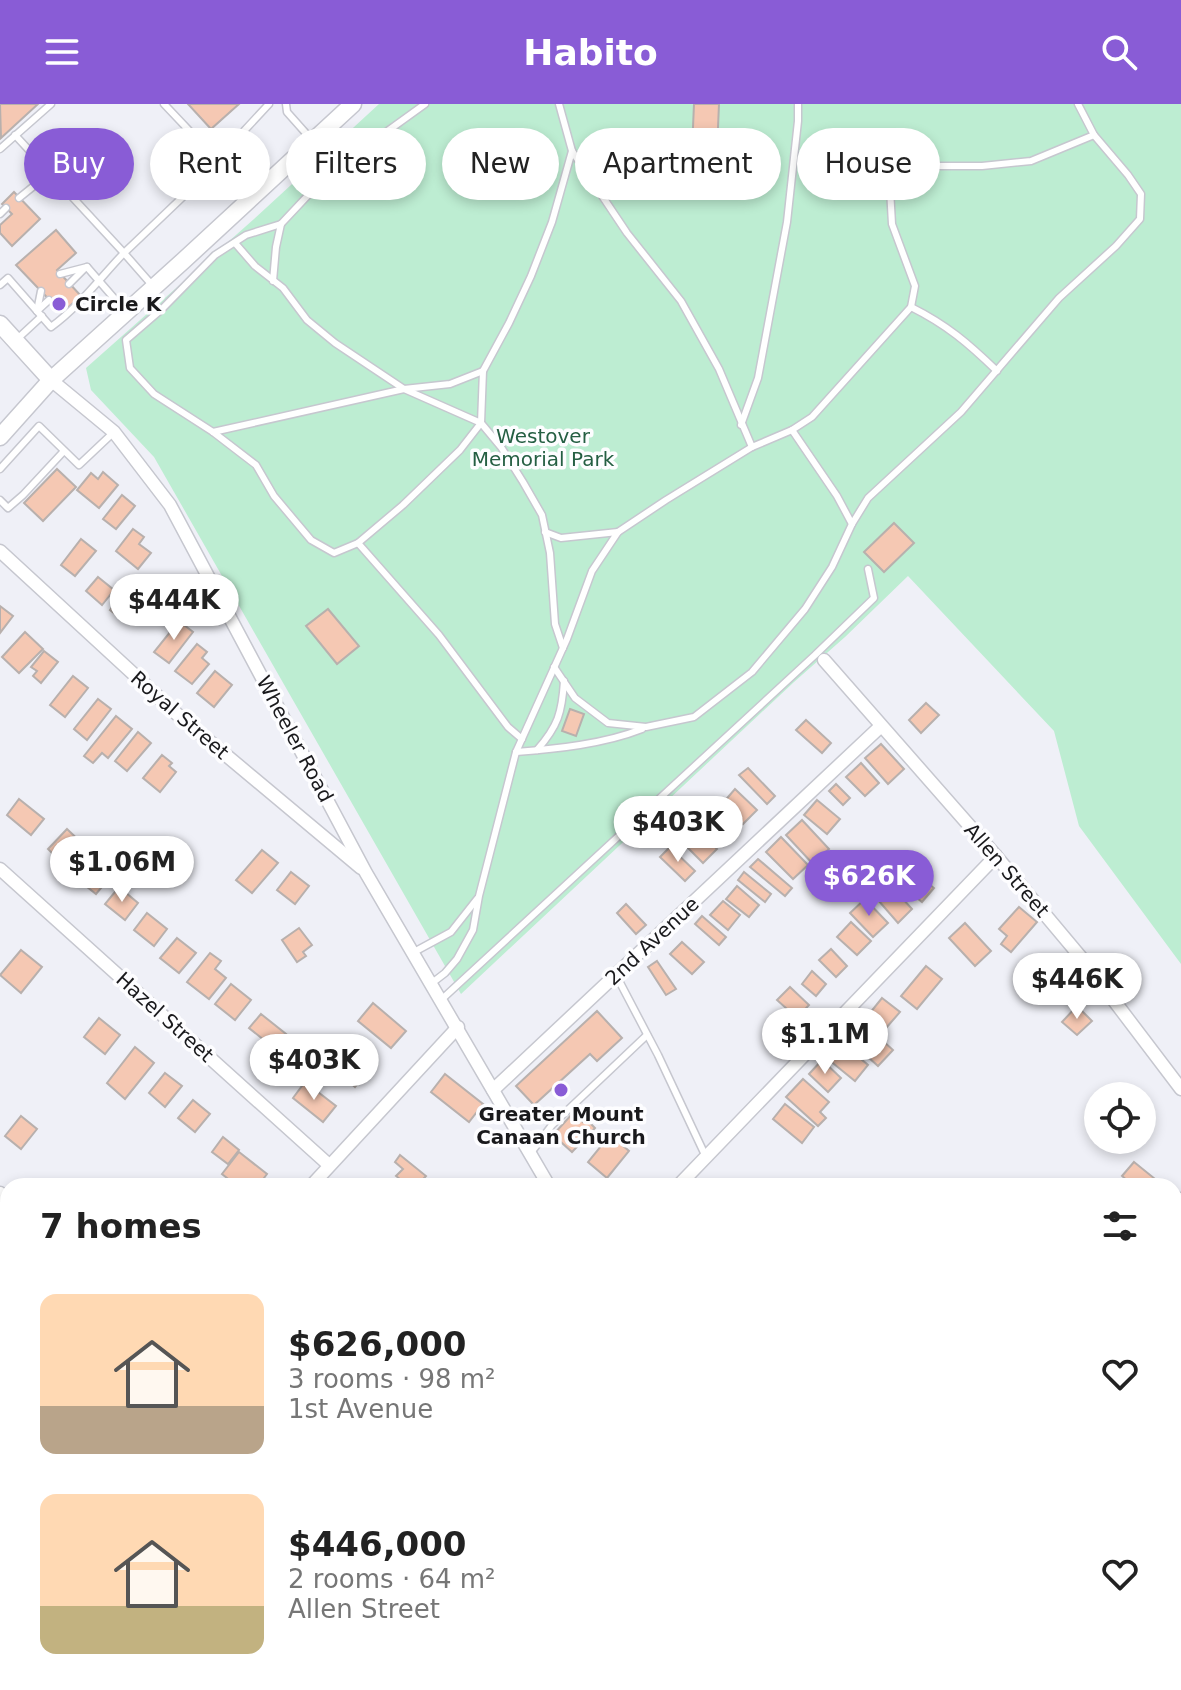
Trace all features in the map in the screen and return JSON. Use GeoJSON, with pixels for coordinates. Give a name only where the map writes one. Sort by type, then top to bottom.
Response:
{"type":"FeatureCollection","features":[{"type":"Feature","properties":{"kind":"main road"},"geometry":{"type":"LineString","coordinates":[[327,128],[353,104]]}},
{"type":"Feature","properties":{"kind":"main road"},"geometry":{"type":"LineString","coordinates":[[270,181],[286,166]]}},
{"type":"Feature","properties":{"kind":"main road"},"geometry":{"type":"LineString","coordinates":[[0,437],[51,380],[250,200]]}},
{"type":"Feature","properties":{"kind":"main road","name":"Wheeler Road"},"geometry":{"type":"LineString","coordinates":[[0,324],[51,380]]}},
{"type":"Feature","properties":{"kind":"street","name":"Wheeler Road"},"geometry":{"type":"LineString","coordinates":[[51,380],[114,432],[170,505],[366,873],[544,1178]]}},
{"type":"Feature","properties":{"kind":"street","name":"Royal Street"},"geometry":{"type":"LineString","coordinates":[[0,551],[178,715],[366,873]]}},
{"type":"Feature","properties":{"kind":"street","name":"Allen Street"},"geometry":{"type":"LineString","coordinates":[[824,660],[1084,961],[1181,1089]]}},
{"type":"Feature","properties":{"kind":"street","name":"2nd Avenue"},"geometry":{"type":"LineString","coordinates":[[493,1090],[881,726]]}},
{"type":"Feature","properties":{"kind":"street"},"geometry":{"type":"LineString","coordinates":[[686,1178],[996,856]]}},
{"type":"Feature","properties":{"kind":"street","name":"Hazel Street"},"geometry":{"type":"LineString","coordinates":[[0,869],[329,1165]]}},
{"type":"Feature","properties":{"kind":"street"},"geometry":{"type":"LineString","coordinates":[[318,1178],[458,1027]]}},
{"type":"Feature","properties":{"kind":"lane"},"geometry":{"type":"LineString","coordinates":[[0,149],[51,104]]}},
{"type":"Feature","properties":{"kind":"lane"},"geometry":{"type":"LineString","coordinates":[[164,104],[187,128]]}},
{"type":"Feature","properties":{"kind":"lane"},"geometry":{"type":"LineString","coordinates":[[247,128],[269,104]]}},
{"type":"Feature","properties":{"kind":"lane"},"geometry":{"type":"LineString","coordinates":[[286,104],[287,112],[301,128]]}},
{"type":"Feature","properties":{"kind":"lane"},"geometry":{"type":"LineString","coordinates":[[425,104],[328,174],[281,224],[246,235],[215,255],[162,309],[126,340],[130,368],[154,394],[213,432],[256,465],[274,496],[311,540],[334,553],[358,543],[403,505],[460,450],[481,423],[483,371],[531,276],[552,222],[572,151]]}},
{"type":"Feature","properties":{"kind":"lane"},"geometry":{"type":"LineString","coordinates":[[559,104],[572,151],[627,233],[681,301],[719,369],[752,447]]}},
{"type":"Feature","properties":{"kind":"lane"},"geometry":{"type":"LineString","coordinates":[[741,425],[758,378],[787,222],[798,104]]}},
{"type":"Feature","properties":{"kind":"lane"},"geometry":{"type":"LineString","coordinates":[[516,752],[625,736],[646,727],[694,717],[752,672],[805,609],[832,567],[868,498],[961,412],[1059,298],[1116,246],[1140,219],[1141,194],[1094,135],[1078,104]]}},
{"type":"Feature","properties":{"kind":"lane"},"geometry":{"type":"LineString","coordinates":[[15,135],[24,145]]}},
{"type":"Feature","properties":{"kind":"lane"},"geometry":{"type":"LineString","coordinates":[[431,983],[457,959],[473,930],[516,752],[563,648],[592,571],[618,532],[752,447],[792,430],[812,417],[911,307],[915,286],[892,224],[890,189],[902,175],[935,166],[982,166],[1031,161],[1094,135]]}},
{"type":"Feature","properties":{"kind":"lane"},"geometry":{"type":"LineString","coordinates":[[19,198],[24,194]]}},
{"type":"Feature","properties":{"kind":"lane"},"geometry":{"type":"LineString","coordinates":[[75,200],[154,287]]}},
{"type":"Feature","properties":{"kind":"lane"},"geometry":{"type":"LineString","coordinates":[[0,285],[8,278],[51,327],[82,300],[124,253],[180,200]]}},
{"type":"Feature","properties":{"kind":"lane"},"geometry":{"type":"LineString","coordinates":[[273,281],[281,224]]}},
{"type":"Feature","properties":{"kind":"lane"},"geometry":{"type":"LineString","coordinates":[[235,243],[255,266],[283,288],[307,320],[335,343],[404,389],[481,423],[501,447],[542,515],[550,553],[555,624],[563,648]]}},
{"type":"Feature","properties":{"kind":"lane"},"geometry":{"type":"LineString","coordinates":[[87,267],[126,312]]}},
{"type":"Feature","properties":{"kind":"lane"},"geometry":{"type":"LineString","coordinates":[[60,274],[87,267]]}},
{"type":"Feature","properties":{"kind":"lane"},"geometry":{"type":"LineString","coordinates":[[69,284],[87,267]]}},
{"type":"Feature","properties":{"kind":"lane"},"geometry":{"type":"LineString","coordinates":[[39,314],[41,291]]}},
{"type":"Feature","properties":{"kind":"lane"},"geometry":{"type":"LineString","coordinates":[[15,341],[49,300]]}},
{"type":"Feature","properties":{"kind":"lane"},"geometry":{"type":"LineString","coordinates":[[911,307],[936,319],[967,341],[997,371]]}},
{"type":"Feature","properties":{"kind":"lane"},"geometry":{"type":"LineString","coordinates":[[213,432],[404,389],[450,384],[483,371]]}},
{"type":"Feature","properties":{"kind":"lane"},"geometry":{"type":"LineString","coordinates":[[1,472],[27,446],[39,426],[79,465],[114,432]]}},
{"type":"Feature","properties":{"kind":"lane"},"geometry":{"type":"LineString","coordinates":[[792,430],[837,496],[852,524]]}},
{"type":"Feature","properties":{"kind":"lane"},"geometry":{"type":"LineString","coordinates":[[0,515],[64,451]]}},
{"type":"Feature","properties":{"kind":"lane"},"geometry":{"type":"LineString","coordinates":[[43,461],[49,467]]}},
{"type":"Feature","properties":{"kind":"lane"},"geometry":{"type":"LineString","coordinates":[[29,475],[36,481]]}},
{"type":"Feature","properties":{"kind":"lane"},"geometry":{"type":"LineString","coordinates":[[17,488],[23,495]]}},
{"type":"Feature","properties":{"kind":"lane"},"geometry":{"type":"LineString","coordinates":[[0,500],[8,508]]}},
{"type":"Feature","properties":{"kind":"lane"},"geometry":{"type":"LineString","coordinates":[[545,532],[561,538],[618,532]]}},
{"type":"Feature","properties":{"kind":"lane"},"geometry":{"type":"LineString","coordinates":[[358,543],[439,635],[508,727],[522,739]]}},
{"type":"Feature","properties":{"kind":"lane"},"geometry":{"type":"LineString","coordinates":[[441,1001],[874,598],[868,569]]}},
{"type":"Feature","properties":{"kind":"lane"},"geometry":{"type":"LineString","coordinates":[[554,667],[575,698],[608,723],[646,727]]}},
{"type":"Feature","properties":{"kind":"lane"},"geometry":{"type":"LineString","coordinates":[[537,751],[552,734],[563,707],[564,681]]}},
{"type":"Feature","properties":{"kind":"lane"},"geometry":{"type":"LineString","coordinates":[[414,952],[451,932],[479,896]]}},
{"type":"Feature","properties":{"kind":"lane"},"geometry":{"type":"LineString","coordinates":[[616,975],[706,1157]]}},
{"type":"Feature","properties":{"kind":"lane"},"geometry":{"type":"LineString","coordinates":[[530,1154],[552,1125],[647,1035]]}},
{"type":"Feature","properties":{"kind":"green space","name":"Westover Memorial Park"},"geometry":{"type":"Polygon","coordinates":[[[379,104],[1181,104],[1181,964],[1079,826],[1054,731],[908,576],[461,994],[154,457],[91,390],[86,368],[286,190],[286,200],[426,200],[426,128],[353,128],[379,104]]]}},
{"type":"Feature","properties":{"kind":"building"},"geometry":{"type":"Polygon","coordinates":[[[0,104],[38,104],[1,138],[0,104]]]}},
{"type":"Feature","properties":{"kind":"building"},"geometry":{"type":"Polygon","coordinates":[[[188,104],[239,104],[212,128],[188,104]]]}},
{"type":"Feature","properties":{"kind":"building"},"geometry":{"type":"Polygon","coordinates":[[[694,104],[719,104],[718,128],[693,128],[694,104]]]}},
{"type":"Feature","properties":{"kind":"building"},"geometry":{"type":"Polygon","coordinates":[[[14,192],[40,219],[12,246],[0,233],[0,225],[12,214],[2,204],[14,192]]]}},
{"type":"Feature","properties":{"kind":"building"},"geometry":{"type":"Polygon","coordinates":[[[56,230],[76,253],[57,270],[81,296],[62,313],[16,265],[56,230]]]}},
{"type":"Feature","properties":{"kind":"building"},"geometry":{"type":"Polygon","coordinates":[[[57,469],[76,487],[43,521],[24,503],[57,469]]]}},
{"type":"Feature","properties":{"kind":"building"},"geometry":{"type":"Polygon","coordinates":[[[103,472],[118,485],[99,508],[77,490],[91,473],[98,479],[103,472]]]}},
{"type":"Feature","properties":{"kind":"building"},"geometry":{"type":"Polygon","coordinates":[[[122,495],[135,506],[116,529],[103,519],[122,495]]]}},
{"type":"Feature","properties":{"kind":"building"},"geometry":{"type":"Polygon","coordinates":[[[894,523],[914,543],[884,572],[864,552],[894,523]]]}},
{"type":"Feature","properties":{"kind":"building"},"geometry":{"type":"Polygon","coordinates":[[[133,529],[144,537],[139,544],[151,553],[138,569],[116,551],[133,529]]]}},
{"type":"Feature","properties":{"kind":"building"},"geometry":{"type":"Polygon","coordinates":[[[81,539],[96,551],[75,576],[61,565],[81,539]]]}},
{"type":"Feature","properties":{"kind":"building"},"geometry":{"type":"Polygon","coordinates":[[[98,577],[114,590],[102,605],[86,591],[98,577]]]}},
{"type":"Feature","properties":{"kind":"building"},"geometry":{"type":"Polygon","coordinates":[[[129,584],[144,595],[124,621],[110,610],[129,584]]]}},
{"type":"Feature","properties":{"kind":"building"},"geometry":{"type":"Polygon","coordinates":[[[0,606],[13,616],[0,633],[0,606]]]}},
{"type":"Feature","properties":{"kind":"building"},"geometry":{"type":"Polygon","coordinates":[[[328,609],[359,646],[337,664],[306,626],[328,609]]]}},
{"type":"Feature","properties":{"kind":"building"},"geometry":{"type":"Polygon","coordinates":[[[179,621],[193,632],[169,663],[154,652],[179,621]]]}},
{"type":"Feature","properties":{"kind":"building"},"geometry":{"type":"Polygon","coordinates":[[[25,632],[43,649],[19,673],[2,657],[25,632]]]}},
{"type":"Feature","properties":{"kind":"building"},"geometry":{"type":"Polygon","coordinates":[[[197,644],[207,652],[202,658],[209,664],[192,684],[175,671],[197,644]]]}},
{"type":"Feature","properties":{"kind":"building"},"geometry":{"type":"Polygon","coordinates":[[[44,651],[58,662],[41,683],[33,676],[37,671],[31,667],[44,651]]]}},
{"type":"Feature","properties":{"kind":"building"},"geometry":{"type":"Polygon","coordinates":[[[215,671],[232,685],[214,707],[197,693],[215,671]]]}},
{"type":"Feature","properties":{"kind":"building"},"geometry":{"type":"Polygon","coordinates":[[[73,676],[88,688],[65,717],[50,705],[73,676]]]}},
{"type":"Feature","properties":{"kind":"building"},"geometry":{"type":"Polygon","coordinates":[[[98,699],[111,709],[87,740],[74,729],[98,699]]]}},
{"type":"Feature","properties":{"kind":"building"},"geometry":{"type":"Polygon","coordinates":[[[926,703],[939,715],[921,733],[909,720],[926,703]]]}},
{"type":"Feature","properties":{"kind":"building"},"geometry":{"type":"Polygon","coordinates":[[[570,709],[584,714],[576,736],[562,731],[570,709]]]}},
{"type":"Feature","properties":{"kind":"building"},"geometry":{"type":"Polygon","coordinates":[[[116,716],[132,729],[108,758],[102,753],[93,763],[84,756],[116,716]]]}},
{"type":"Feature","properties":{"kind":"building"},"geometry":{"type":"Polygon","coordinates":[[[806,720],[831,743],[822,753],[796,730],[806,720]]]}},
{"type":"Feature","properties":{"kind":"building"},"geometry":{"type":"Polygon","coordinates":[[[138,732],[151,743],[127,771],[115,761],[138,732]]]}},
{"type":"Feature","properties":{"kind":"building"},"geometry":{"type":"Polygon","coordinates":[[[881,744],[904,769],[888,784],[865,758],[881,744]]]}},
{"type":"Feature","properties":{"kind":"building"},"geometry":{"type":"Polygon","coordinates":[[[162,755],[172,763],[169,766],[176,772],[160,792],[143,778],[162,755]]]}},
{"type":"Feature","properties":{"kind":"building"},"geometry":{"type":"Polygon","coordinates":[[[861,763],[879,783],[865,796],[846,777],[861,763]]]}},
{"type":"Feature","properties":{"kind":"building"},"geometry":{"type":"Polygon","coordinates":[[[748,768],[775,796],[767,804],[739,775],[748,768]]]}},
{"type":"Feature","properties":{"kind":"building"},"geometry":{"type":"Polygon","coordinates":[[[836,784],[850,798],[843,805],[829,791],[836,784]]]}},
{"type":"Feature","properties":{"kind":"building"},"geometry":{"type":"Polygon","coordinates":[[[735,789],[757,810],[743,824],[722,804],[735,789]]]}},
{"type":"Feature","properties":{"kind":"building"},"geometry":{"type":"Polygon","coordinates":[[[19,799],[44,819],[31,835],[7,815],[19,799]]]}},
{"type":"Feature","properties":{"kind":"building"},"geometry":{"type":"Polygon","coordinates":[[[817,800],[840,819],[827,834],[804,815],[817,800]]]}},
{"type":"Feature","properties":{"kind":"building"},"geometry":{"type":"Polygon","coordinates":[[[704,803],[735,833],[727,841],[696,811],[704,803]]]}},
{"type":"Feature","properties":{"kind":"building"},"geometry":{"type":"Polygon","coordinates":[[[802,820],[829,849],[813,864],[786,835],[802,820]]]}},
{"type":"Feature","properties":{"kind":"building"},"geometry":{"type":"Polygon","coordinates":[[[67,829],[86,847],[71,863],[61,853],[57,858],[48,849],[67,829]]]}},
{"type":"Feature","properties":{"kind":"building"},"geometry":{"type":"Polygon","coordinates":[[[697,829],[717,849],[703,863],[683,843],[697,829]]]}},
{"type":"Feature","properties":{"kind":"building"},"geometry":{"type":"Polygon","coordinates":[[[781,837],[808,865],[793,879],[766,852],[781,837]]]}},
{"type":"Feature","properties":{"kind":"building"},"geometry":{"type":"Polygon","coordinates":[[[670,847],[695,871],[685,881],[660,857],[670,847]]]}},
{"type":"Feature","properties":{"kind":"building"},"geometry":{"type":"Polygon","coordinates":[[[262,850],[278,863],[252,893],[236,880],[262,850]]]}},
{"type":"Feature","properties":{"kind":"building"},"geometry":{"type":"Polygon","coordinates":[[[758,859],[792,888],[785,896],[750,867],[758,859]]]}},
{"type":"Feature","properties":{"kind":"building"},"geometry":{"type":"Polygon","coordinates":[[[91,860],[111,876],[96,894],[76,878],[91,860]]]}},
{"type":"Feature","properties":{"kind":"building"},"geometry":{"type":"Polygon","coordinates":[[[906,865],[934,888],[922,902],[894,879],[906,865]]]}},
{"type":"Feature","properties":{"kind":"building"},"geometry":{"type":"Polygon","coordinates":[[[291,872],[309,886],[295,904],[277,890],[291,872]]]}},
{"type":"Feature","properties":{"kind":"building"},"geometry":{"type":"Polygon","coordinates":[[[744,872],[771,894],[765,902],[738,880],[744,872]]]}},
{"type":"Feature","properties":{"kind":"building"},"geometry":{"type":"Polygon","coordinates":[[[737,886],[759,905],[749,917],[726,899],[737,886]]]}},
{"type":"Feature","properties":{"kind":"building"},"geometry":{"type":"Polygon","coordinates":[[[119,887],[138,903],[125,920],[105,904],[119,887]]]}},
{"type":"Feature","properties":{"kind":"building"},"geometry":{"type":"Polygon","coordinates":[[[892,887],[912,909],[898,923],[878,900],[892,887]]]}},
{"type":"Feature","properties":{"kind":"building"},"geometry":{"type":"Polygon","coordinates":[[[865,899],[888,923],[873,937],[850,913],[865,899]]]}},
{"type":"Feature","properties":{"kind":"building"},"geometry":{"type":"Polygon","coordinates":[[[723,901],[740,915],[728,930],[710,915],[723,901]]]}},
{"type":"Feature","properties":{"kind":"building"},"geometry":{"type":"Polygon","coordinates":[[[626,904],[646,925],[636,934],[617,913],[626,904]]]}},
{"type":"Feature","properties":{"kind":"building"},"geometry":{"type":"Polygon","coordinates":[[[1019,907],[1037,922],[1011,952],[1001,944],[1007,936],[999,929],[1019,907]]]}},
{"type":"Feature","properties":{"kind":"building"},"geometry":{"type":"Polygon","coordinates":[[[147,913],[167,929],[154,946],[134,930],[147,913]]]}},
{"type":"Feature","properties":{"kind":"building"},"geometry":{"type":"Polygon","coordinates":[[[702,916],[726,937],[719,945],[695,924],[702,916]]]}},
{"type":"Feature","properties":{"kind":"building"},"geometry":{"type":"Polygon","coordinates":[[[851,922],[871,941],[857,955],[837,937],[851,922]]]}},
{"type":"Feature","properties":{"kind":"building"},"geometry":{"type":"Polygon","coordinates":[[[965,923],[991,951],[975,966],[949,938],[965,923]]]}},
{"type":"Feature","properties":{"kind":"building"},"geometry":{"type":"Polygon","coordinates":[[[299,928],[312,945],[303,952],[306,956],[297,962],[282,940],[299,928]]]}},
{"type":"Feature","properties":{"kind":"building"},"geometry":{"type":"Polygon","coordinates":[[[177,938],[196,953],[179,973],[160,958],[177,938]]]}},
{"type":"Feature","properties":{"kind":"building"},"geometry":{"type":"Polygon","coordinates":[[[682,942],[704,962],[692,974],[670,954],[682,942]]]}},
{"type":"Feature","properties":{"kind":"building"},"geometry":{"type":"Polygon","coordinates":[[[831,949],[847,966],[836,977],[819,960],[831,949]]]}},
{"type":"Feature","properties":{"kind":"building"},"geometry":{"type":"Polygon","coordinates":[[[21,950],[42,967],[21,993],[0,975],[21,950]]]}},
{"type":"Feature","properties":{"kind":"building"},"geometry":{"type":"Polygon","coordinates":[[[210,953],[221,961],[215,969],[226,978],[209,999],[187,982],[210,953]]]}},
{"type":"Feature","properties":{"kind":"building"},"geometry":{"type":"Polygon","coordinates":[[[657,961],[676,989],[666,995],[648,967],[657,961]]]}},
{"type":"Feature","properties":{"kind":"building"},"geometry":{"type":"Polygon","coordinates":[[[926,966],[942,979],[917,1009],[901,996],[926,966]]]}},
{"type":"Feature","properties":{"kind":"building"},"geometry":{"type":"Polygon","coordinates":[[[812,971],[826,984],[816,996],[802,984],[812,971]]]}},
{"type":"Feature","properties":{"kind":"building"},"geometry":{"type":"Polygon","coordinates":[[[231,984],[251,1000],[235,1020],[215,1004],[231,984]]]}},
{"type":"Feature","properties":{"kind":"building"},"geometry":{"type":"Polygon","coordinates":[[[790,987],[809,1005],[797,1018],[777,1000],[790,987]]]}},
{"type":"Feature","properties":{"kind":"building"},"geometry":{"type":"Polygon","coordinates":[[[882,998],[900,1012],[886,1028],[869,1014],[882,998]]]}},
{"type":"Feature","properties":{"kind":"building"},"geometry":{"type":"Polygon","coordinates":[[[373,1003],[406,1031],[391,1048],[358,1021],[373,1003]]]}},
{"type":"Feature","properties":{"kind":"building"},"geometry":{"type":"Polygon","coordinates":[[[1077,1006],[1092,1021],[1077,1035],[1062,1022],[1077,1006]]]}},
{"type":"Feature","properties":{"kind":"building"},"geometry":{"type":"Polygon","coordinates":[[[597,1011],[622,1038],[597,1061],[590,1054],[534,1105],[516,1086],[597,1011]]]}},
{"type":"Feature","properties":{"kind":"building"},"geometry":{"type":"Polygon","coordinates":[[[261,1014],[286,1034],[274,1048],[249,1028],[261,1014]]]}},
{"type":"Feature","properties":{"kind":"building"},"geometry":{"type":"Polygon","coordinates":[[[99,1018],[120,1035],[105,1054],[84,1037],[99,1018]]]}},
{"type":"Feature","properties":{"kind":"building"},"geometry":{"type":"Polygon","coordinates":[[[862,1022],[893,1050],[878,1066],[847,1038],[862,1022]]]}},
{"type":"Feature","properties":{"kind":"building"},"geometry":{"type":"Polygon","coordinates":[[[335,1038],[371,1068],[355,1087],[328,1063],[333,1057],[325,1050],[335,1038]]]}},
{"type":"Feature","properties":{"kind":"building"},"geometry":{"type":"Polygon","coordinates":[[[843,1044],[868,1065],[855,1081],[829,1060],[843,1044]]]}},
{"type":"Feature","properties":{"kind":"building"},"geometry":{"type":"Polygon","coordinates":[[[135,1047],[154,1063],[125,1099],[107,1083],[135,1047]]]}},
{"type":"Feature","properties":{"kind":"building"},"geometry":{"type":"Polygon","coordinates":[[[822,1060],[841,1078],[828,1092],[809,1074],[822,1060]]]}},
{"type":"Feature","properties":{"kind":"building"},"geometry":{"type":"Polygon","coordinates":[[[165,1073],[182,1086],[165,1107],[149,1093],[165,1073]]]}},
{"type":"Feature","properties":{"kind":"building"},"geometry":{"type":"Polygon","coordinates":[[[445,1074],[483,1104],[469,1122],[431,1092],[445,1074]]]}},
{"type":"Feature","properties":{"kind":"building"},"geometry":{"type":"Polygon","coordinates":[[[803,1079],[829,1102],[820,1112],[826,1118],[818,1126],[786,1097],[803,1079]]]}},
{"type":"Feature","properties":{"kind":"building"},"geometry":{"type":"Polygon","coordinates":[[[305,1082],[336,1106],[323,1122],[293,1098],[305,1082]]]}},
{"type":"Feature","properties":{"kind":"building"},"geometry":{"type":"Polygon","coordinates":[[[193,1100],[210,1114],[195,1132],[178,1118],[193,1100]]]}},
{"type":"Feature","properties":{"kind":"building"},"geometry":{"type":"Polygon","coordinates":[[[785,1104],[814,1127],[802,1143],[773,1119],[785,1104]]]}},
{"type":"Feature","properties":{"kind":"building"},"geometry":{"type":"Polygon","coordinates":[[[573,1113],[595,1128],[572,1152],[553,1135],[573,1113]]]}},
{"type":"Feature","properties":{"kind":"building"},"geometry":{"type":"Polygon","coordinates":[[[21,1116],[37,1129],[21,1149],[5,1136],[21,1116]]]}},
{"type":"Feature","properties":{"kind":"building"},"geometry":{"type":"Polygon","coordinates":[[[610,1135],[629,1151],[607,1178],[588,1162],[610,1135]]]}},
{"type":"Feature","properties":{"kind":"building"},"geometry":{"type":"Polygon","coordinates":[[[223,1137],[239,1150],[228,1164],[212,1152],[223,1137]]]}},
{"type":"Feature","properties":{"kind":"building"},"geometry":{"type":"Polygon","coordinates":[[[239,1152],[267,1174],[264,1178],[227,1178],[222,1174],[239,1152]]]}},
{"type":"Feature","properties":{"kind":"building"},"geometry":{"type":"Polygon","coordinates":[[[400,1155],[426,1176],[399,1178],[396,1176],[403,1169],[395,1162],[400,1155]]]}},
{"type":"Feature","properties":{"kind":"building"},"geometry":{"type":"Polygon","coordinates":[[[1134,1162],[1154,1178],[1124,1178],[1122,1176],[1134,1162]]]}},
{"type":"Feature","properties":{"kind":"place","name":"Circle K"},"geometry":{"type":"Point","coordinates":[59,304]}},
{"type":"Feature","properties":{"kind":"place","name":"Greater Mount Canaan Church"},"geometry":{"type":"Point","coordinates":[561,1090]}}]}
